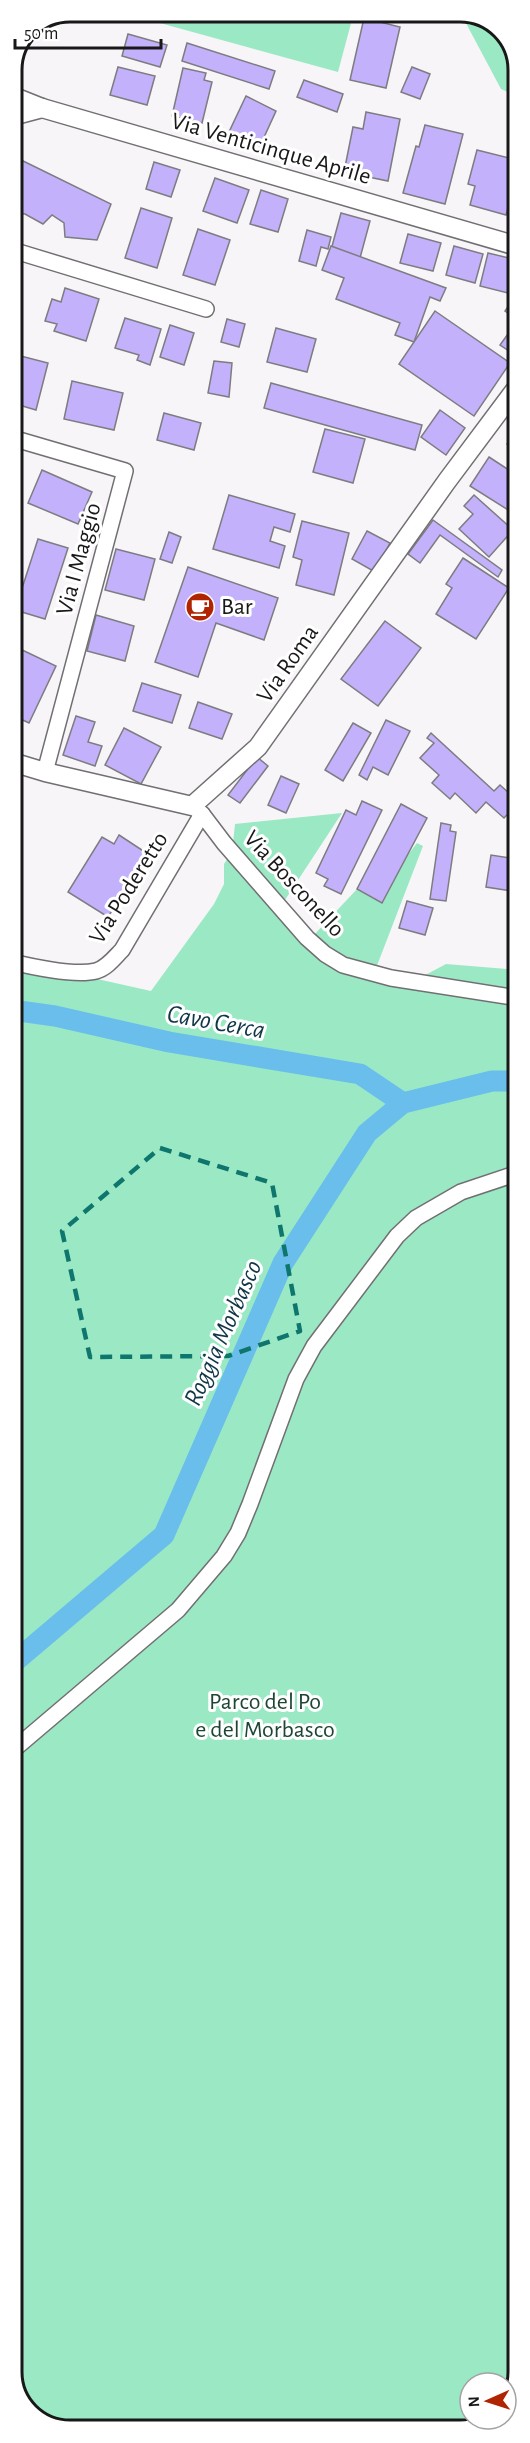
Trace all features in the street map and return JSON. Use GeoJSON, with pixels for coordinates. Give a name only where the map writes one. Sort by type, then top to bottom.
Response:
{"type":"FeatureCollection","features":[{"type":"Feature","properties":{"kind":"street","name":"Via Venticinque Aprile"},"geometry":{"type":"LineString","coordinates":[[22,100],[42,108],[508,243]]}},
{"type":"Feature","properties":{"kind":"street"},"geometry":{"type":"LineString","coordinates":[[22,113],[42,108]]}},
{"type":"Feature","properties":{"kind":"street"},"geometry":{"type":"LineString","coordinates":[[22,253],[206,309]]}},
{"type":"Feature","properties":{"kind":"street","name":"Via Roma"},"geometry":{"type":"LineString","coordinates":[[197,810],[258,747],[447,481],[508,399]]}},
{"type":"Feature","properties":{"kind":"street","name":"Via I Maggio"},"geometry":{"type":"LineString","coordinates":[[22,441],[125,471],[45,772]]}},
{"type":"Feature","properties":{"kind":"street"},"geometry":{"type":"LineString","coordinates":[[22,765],[197,810]]}},
{"type":"Feature","properties":{"kind":"street","name":"Via Poderetto"},"geometry":{"type":"LineString","coordinates":[[22,964],[39,968],[97,971],[108,964],[122,950],[197,810]]}},
{"type":"Feature","properties":{"kind":"street","name":"Via Bosconello"},"geometry":{"type":"LineString","coordinates":[[197,810],[307,938],[325,954],[343,965],[391,978],[508,996]]}},
{"type":"Feature","properties":{"kind":"street"},"geometry":{"type":"LineString","coordinates":[[22,1743],[178,1610],[224,1556],[250,1504],[296,1379],[314,1346],[397,1236],[416,1218],[452,1197],[508,1177]]}},
{"type":"Feature","properties":{"kind":"highlighted area"},"geometry":{"type":"Polygon","coordinates":[[[160,1148],[272,1183],[300,1331],[228,1356],[90,1357],[62,1231],[160,1148]]]}},
{"type":"Feature","properties":{"kind":"green space"},"geometry":{"type":"Polygon","coordinates":[[[157,22],[351,23],[338,72],[157,22]]]}},
{"type":"Feature","properties":{"kind":"green space"},"geometry":{"type":"Polygon","coordinates":[[[466,23],[483,29],[501,47],[507,62],[508,92],[501,89],[466,23]]]}},
{"type":"Feature","properties":{"kind":"green space","name":"Parco del Po e del Morbasco"},"geometry":{"type":"Polygon","coordinates":[[[342,813],[283,903],[312,937],[358,888],[374,899],[417,843],[423,846],[373,976],[416,980],[446,964],[508,969],[508,2371],[458,2371],[458,2420],[68,2420],[52,2417],[39,2408],[26,2391],[23,2381],[22,962],[151,991],[214,904],[224,884],[224,864],[232,852],[235,824],[342,813]]]}},
{"type":"Feature","properties":{"kind":"building"},"geometry":{"type":"Polygon","coordinates":[[[363,23],[383,23],[400,27],[386,88],[350,80],[363,23]]]}},
{"type":"Feature","properties":{"kind":"building"},"geometry":{"type":"Polygon","coordinates":[[[128,34],[167,45],[160,67],[122,56],[128,34]]]}},
{"type":"Feature","properties":{"kind":"building"},"geometry":{"type":"Polygon","coordinates":[[[187,43],[275,71],[269,89],[182,61],[187,43]]]}},
{"type":"Feature","properties":{"kind":"building"},"geometry":{"type":"Polygon","coordinates":[[[118,67],[155,76],[147,105],[110,95],[118,67]]]}},
{"type":"Feature","properties":{"kind":"building"},"geometry":{"type":"Polygon","coordinates":[[[412,67],[430,74],[420,99],[401,92],[412,67]]]}},
{"type":"Feature","properties":{"kind":"building"},"geometry":{"type":"Polygon","coordinates":[[[183,68],[206,73],[204,80],[212,82],[202,123],[172,116],[183,68]]]}},
{"type":"Feature","properties":{"kind":"building"},"geometry":{"type":"Polygon","coordinates":[[[304,80],[343,94],[337,112],[297,97],[304,80]]]}},
{"type":"Feature","properties":{"kind":"building"},"geometry":{"type":"Polygon","coordinates":[[[246,96],[276,111],[260,146],[229,132],[246,96]]]}},
{"type":"Feature","properties":{"kind":"building"},"geometry":{"type":"Polygon","coordinates":[[[366,112],[400,119],[388,181],[344,172],[353,127],[363,129],[366,112]]]}},
{"type":"Feature","properties":{"kind":"building"},"geometry":{"type":"Polygon","coordinates":[[[425,125],[463,134],[445,204],[403,193],[416,146],[419,147],[425,125]]]}},
{"type":"Feature","properties":{"kind":"building"},"geometry":{"type":"Polygon","coordinates":[[[477,150],[508,158],[506,215],[470,205],[475,186],[468,184],[477,150]]]}},
{"type":"Feature","properties":{"kind":"building"},"geometry":{"type":"Polygon","coordinates":[[[22,160],[111,204],[97,240],[65,237],[64,223],[52,215],[43,224],[22,214],[22,160]]]}},
{"type":"Feature","properties":{"kind":"building"},"geometry":{"type":"Polygon","coordinates":[[[154,162],[180,170],[171,197],[146,189],[154,162]]]}},
{"type":"Feature","properties":{"kind":"building"},"geometry":{"type":"Polygon","coordinates":[[[215,178],[249,190],[237,223],[203,211],[215,178]]]}},
{"type":"Feature","properties":{"kind":"building"},"geometry":{"type":"Polygon","coordinates":[[[261,190],[288,199],[278,232],[250,224],[261,190]]]}},
{"type":"Feature","properties":{"kind":"building"},"geometry":{"type":"Polygon","coordinates":[[[141,208],[172,218],[157,268],[125,258],[141,208]]]}},
{"type":"Feature","properties":{"kind":"building"},"geometry":{"type":"Polygon","coordinates":[[[341,213],[370,221],[360,258],[331,250],[341,213]]]}},
{"type":"Feature","properties":{"kind":"building"},"geometry":{"type":"Polygon","coordinates":[[[198,229],[230,240],[215,285],[183,275],[198,229]]]}},
{"type":"Feature","properties":{"kind":"building"},"geometry":{"type":"Polygon","coordinates":[[[307,230],[331,237],[328,249],[321,247],[316,266],[299,261],[307,230]]]}},
{"type":"Feature","properties":{"kind":"building"},"geometry":{"type":"Polygon","coordinates":[[[408,234],[441,243],[433,271],[400,263],[408,234]]]}},
{"type":"Feature","properties":{"kind":"building"},"geometry":{"type":"Polygon","coordinates":[[[331,246],[446,288],[440,301],[430,297],[414,342],[395,335],[400,323],[336,299],[344,278],[322,270],[331,246]]]}},
{"type":"Feature","properties":{"kind":"building"},"geometry":{"type":"Polygon","coordinates":[[[454,246],[483,254],[475,283],[446,275],[454,246]]]}},
{"type":"Feature","properties":{"kind":"building"},"geometry":{"type":"Polygon","coordinates":[[[488,253],[508,258],[508,293],[480,286],[488,253]]]}},
{"type":"Feature","properties":{"kind":"building"},"geometry":{"type":"Polygon","coordinates":[[[65,288],[99,299],[86,341],[54,331],[57,324],[45,321],[52,299],[61,302],[65,288]]]}},
{"type":"Feature","properties":{"kind":"building"},"geometry":{"type":"Polygon","coordinates":[[[435,311],[508,362],[508,366],[474,416],[399,364],[435,311]]]}},
{"type":"Feature","properties":{"kind":"building"},"geometry":{"type":"Polygon","coordinates":[[[125,318],[161,329],[150,365],[137,360],[139,355],[115,348],[125,318]]]}},
{"type":"Feature","properties":{"kind":"building"},"geometry":{"type":"Polygon","coordinates":[[[227,319],[245,324],[239,347],[221,342],[227,319]]]}},
{"type":"Feature","properties":{"kind":"building"},"geometry":{"type":"Polygon","coordinates":[[[170,325],[194,333],[184,365],[160,357],[170,325]]]}},
{"type":"Feature","properties":{"kind":"building"},"geometry":{"type":"Polygon","coordinates":[[[276,328],[316,339],[307,372],[267,362],[276,328]]]}},
{"type":"Feature","properties":{"kind":"building"},"geometry":{"type":"Polygon","coordinates":[[[508,334],[508,350],[500,345],[508,334]]]}},
{"type":"Feature","properties":{"kind":"building"},"geometry":{"type":"Polygon","coordinates":[[[22,356],[48,363],[36,410],[22,406],[22,356]]]}},
{"type":"Feature","properties":{"kind":"building"},"geometry":{"type":"Polygon","coordinates":[[[214,361],[232,363],[229,397],[208,393],[214,361]]]}},
{"type":"Feature","properties":{"kind":"building"},"geometry":{"type":"Polygon","coordinates":[[[72,381],[123,393],[114,430],[64,419],[72,381]]]}},
{"type":"Feature","properties":{"kind":"building"},"geometry":{"type":"Polygon","coordinates":[[[271,383],[422,425],[415,450],[264,408],[271,383]]]}},
{"type":"Feature","properties":{"kind":"building"},"geometry":{"type":"Polygon","coordinates":[[[440,410],[465,428],[446,455],[421,437],[440,410]]]}},
{"type":"Feature","properties":{"kind":"building"},"geometry":{"type":"Polygon","coordinates":[[[164,413],[201,423],[194,450],[157,440],[164,413]]]}},
{"type":"Feature","properties":{"kind":"building"},"geometry":{"type":"Polygon","coordinates":[[[325,429],[365,439],[353,483],[313,472],[325,429]]]}},
{"type":"Feature","properties":{"kind":"building"},"geometry":{"type":"Polygon","coordinates":[[[489,457],[508,469],[508,510],[470,486],[489,457]]]}},
{"type":"Feature","properties":{"kind":"building"},"geometry":{"type":"Polygon","coordinates":[[[42,470],[92,492],[78,524],[28,503],[42,470]]]}},
{"type":"Feature","properties":{"kind":"building"},"geometry":{"type":"Polygon","coordinates":[[[229,495],[295,514],[290,532],[274,527],[270,541],[285,546],[279,568],[213,549],[229,495]]]}},
{"type":"Feature","properties":{"kind":"building"},"geometry":{"type":"Polygon","coordinates":[[[474,495],[508,526],[508,536],[489,557],[459,529],[473,514],[464,506],[474,495]]]}},
{"type":"Feature","properties":{"kind":"building"},"geometry":{"type":"Polygon","coordinates":[[[433,520],[502,570],[498,577],[440,535],[420,563],[408,554],[433,520]]]}},
{"type":"Feature","properties":{"kind":"building"},"geometry":{"type":"Polygon","coordinates":[[[302,521],[349,533],[334,595],[296,585],[302,560],[293,557],[302,521]]]}},
{"type":"Feature","properties":{"kind":"building"},"geometry":{"type":"Polygon","coordinates":[[[367,531],[390,543],[375,572],[352,559],[367,531]]]}},
{"type":"Feature","properties":{"kind":"building"},"geometry":{"type":"Polygon","coordinates":[[[169,532],[181,537],[172,563],[160,559],[169,532]]]}},
{"type":"Feature","properties":{"kind":"building"},"geometry":{"type":"Polygon","coordinates":[[[38,539],[68,548],[45,619],[22,612],[22,588],[38,539]]]}},
{"type":"Feature","properties":{"kind":"building"},"geometry":{"type":"Polygon","coordinates":[[[116,549],[155,559],[144,600],[105,590],[116,549]]]}},
{"type":"Feature","properties":{"kind":"building"},"geometry":{"type":"Polygon","coordinates":[[[463,558],[508,587],[476,639],[436,614],[452,588],[446,584],[463,558]]]}},
{"type":"Feature","properties":{"kind":"building"},"geometry":{"type":"Polygon","coordinates":[[[188,567],[278,598],[264,640],[216,623],[198,677],[155,662],[188,567]]]}},
{"type":"Feature","properties":{"kind":"building"},"geometry":{"type":"Polygon","coordinates":[[[96,615],[134,626],[125,661],[87,651],[96,615]]]}},
{"type":"Feature","properties":{"kind":"building"},"geometry":{"type":"Polygon","coordinates":[[[385,621],[421,648],[378,706],[341,679],[385,621]]]}},
{"type":"Feature","properties":{"kind":"building"},"geometry":{"type":"Polygon","coordinates":[[[22,650],[56,666],[29,723],[22,720],[22,650]]]}},
{"type":"Feature","properties":{"kind":"building"},"geometry":{"type":"Polygon","coordinates":[[[142,683],[181,695],[172,723],[133,711],[142,683]]]}},
{"type":"Feature","properties":{"kind":"building"},"geometry":{"type":"Polygon","coordinates":[[[198,702],[232,714],[222,739],[189,728],[198,702]]]}},
{"type":"Feature","properties":{"kind":"building"},"geometry":{"type":"Polygon","coordinates":[[[76,716],[95,722],[88,742],[102,746],[95,766],[63,755],[76,716]]]}},
{"type":"Feature","properties":{"kind":"building"},"geometry":{"type":"Polygon","coordinates":[[[386,720],[410,731],[388,775],[373,767],[367,780],[359,775],[386,720]]]}},
{"type":"Feature","properties":{"kind":"building"},"geometry":{"type":"Polygon","coordinates":[[[353,723],[371,733],[343,781],[325,770],[353,723]]]}},
{"type":"Feature","properties":{"kind":"building"},"geometry":{"type":"Polygon","coordinates":[[[124,728],[161,747],[141,784],[105,765],[124,728]]]}},
{"type":"Feature","properties":{"kind":"building"},"geometry":{"type":"Polygon","coordinates":[[[431,733],[494,791],[500,785],[508,792],[508,814],[504,818],[486,802],[476,813],[455,793],[450,799],[432,783],[439,775],[420,758],[434,743],[427,738],[431,733]]]}},
{"type":"Feature","properties":{"kind":"building"},"geometry":{"type":"Polygon","coordinates":[[[257,757],[268,766],[240,803],[228,795],[257,757]]]}},
{"type":"Feature","properties":{"kind":"building"},"geometry":{"type":"Polygon","coordinates":[[[281,776],[299,784],[286,813],[268,805],[281,776]]]}},
{"type":"Feature","properties":{"kind":"building"},"geometry":{"type":"Polygon","coordinates":[[[362,801],[382,810],[341,894],[324,886],[328,879],[316,873],[346,810],[356,815],[362,801]]]}},
{"type":"Feature","properties":{"kind":"building"},"geometry":{"type":"Polygon","coordinates":[[[401,804],[427,818],[382,903],[357,889],[401,804]]]}},
{"type":"Feature","properties":{"kind":"building"},"geometry":{"type":"Polygon","coordinates":[[[441,823],[451,825],[450,831],[456,832],[446,901],[430,899],[441,823]]]}},
{"type":"Feature","properties":{"kind":"building"},"geometry":{"type":"Polygon","coordinates":[[[119,835],[148,854],[108,917],[68,892],[102,837],[114,844],[119,835]]]}},
{"type":"Feature","properties":{"kind":"building"},"geometry":{"type":"Polygon","coordinates":[[[491,855],[508,858],[508,890],[486,887],[491,855]]]}},
{"type":"Feature","properties":{"kind":"building"},"geometry":{"type":"Polygon","coordinates":[[[407,901],[433,908],[425,935],[399,928],[407,901]]]}},
{"type":"Feature","properties":{"kind":"waterway","name":"Cavo Cerca"},"geometry":{"type":"LineString","coordinates":[[22,1011],[55,1016],[169,1042],[360,1074],[403,1103]]}},
{"type":"Feature","properties":{"kind":"waterway","name":"Roggia Morbasco"},"geometry":{"type":"LineString","coordinates":[[22,1656],[164,1535],[283,1263],[367,1133],[403,1103],[492,1081],[508,1081]]}},
{"type":"Feature","properties":{"kind":"place","name":"Bar"},"geometry":{"type":"Point","coordinates":[200,607]}}]}
